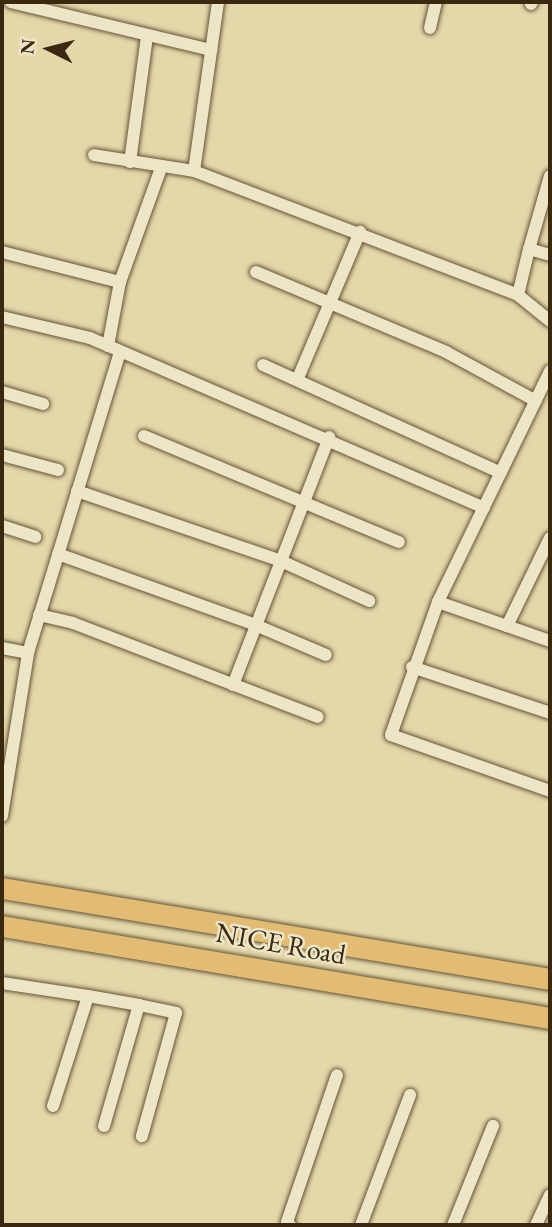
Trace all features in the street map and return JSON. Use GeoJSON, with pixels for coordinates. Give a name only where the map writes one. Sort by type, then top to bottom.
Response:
{"type":"FeatureCollection","features":[{"type":"Feature","properties":{"kind":"highway","name":"NICE Road"},"geometry":{"type":"LineString","coordinates":[[2,888],[550,979]]}},
{"type":"Feature","properties":{"kind":"highway","name":"NICE Road"},"geometry":{"type":"LineString","coordinates":[[2,926],[550,1017]]}},
{"type":"Feature","properties":{"kind":"street"},"geometry":{"type":"LineString","coordinates":[[11,2],[146,37],[211,50]]}},
{"type":"Feature","properties":{"kind":"street"},"geometry":{"type":"LineString","coordinates":[[194,171],[218,2]]}},
{"type":"Feature","properties":{"kind":"street"},"geometry":{"type":"LineString","coordinates":[[430,28],[436,2]]}},
{"type":"Feature","properties":{"kind":"street"},"geometry":{"type":"LineString","coordinates":[[130,162],[146,37]]}},
{"type":"Feature","properties":{"kind":"street"},"geometry":{"type":"LineString","coordinates":[[94,155],[161,168],[194,171],[360,232],[518,295],[550,321]]}},
{"type":"Feature","properties":{"kind":"street"},"geometry":{"type":"LineString","coordinates":[[2,816],[28,653],[77,491],[114,349],[120,282],[161,168]]}},
{"type":"Feature","properties":{"kind":"street"},"geometry":{"type":"LineString","coordinates":[[518,295],[550,176]]}},
{"type":"Feature","properties":{"kind":"street"},"geometry":{"type":"LineString","coordinates":[[298,379],[360,232]]}},
{"type":"Feature","properties":{"kind":"street"},"geometry":{"type":"LineString","coordinates":[[529,249],[550,255]]}},
{"type":"Feature","properties":{"kind":"street"},"geometry":{"type":"LineString","coordinates":[[2,252],[120,282]]}},
{"type":"Feature","properties":{"kind":"street"},"geometry":{"type":"LineString","coordinates":[[256,272],[446,352],[536,401]]}},
{"type":"Feature","properties":{"kind":"street"},"geometry":{"type":"LineString","coordinates":[[2,317],[114,349],[328,437],[484,508]]}},
{"type":"Feature","properties":{"kind":"street"},"geometry":{"type":"LineString","coordinates":[[263,365],[501,473]]}},
{"type":"Feature","properties":{"kind":"street"},"geometry":{"type":"LineString","coordinates":[[550,371],[438,602],[412,667],[391,735],[550,791]]}},
{"type":"Feature","properties":{"kind":"street"},"geometry":{"type":"LineString","coordinates":[[2,392],[43,404]]}},
{"type":"Feature","properties":{"kind":"street"},"geometry":{"type":"LineString","coordinates":[[144,436],[399,542]]}},
{"type":"Feature","properties":{"kind":"street"},"geometry":{"type":"LineString","coordinates":[[233,685],[253,624],[281,561],[328,437]]}},
{"type":"Feature","properties":{"kind":"street"},"geometry":{"type":"LineString","coordinates":[[2,455],[58,470]]}},
{"type":"Feature","properties":{"kind":"street"},"geometry":{"type":"LineString","coordinates":[[77,491],[281,561],[369,601]]}},
{"type":"Feature","properties":{"kind":"street"},"geometry":{"type":"LineString","coordinates":[[2,526],[35,537]]}},
{"type":"Feature","properties":{"kind":"street"},"geometry":{"type":"LineString","coordinates":[[508,626],[550,538]]}},
{"type":"Feature","properties":{"kind":"street"},"geometry":{"type":"LineString","coordinates":[[58,554],[253,624],[326,655]]}},
{"type":"Feature","properties":{"kind":"street"},"geometry":{"type":"LineString","coordinates":[[438,602],[550,641]]}},
{"type":"Feature","properties":{"kind":"street"},"geometry":{"type":"LineString","coordinates":[[39,615],[73,623],[318,717]]}},
{"type":"Feature","properties":{"kind":"street"},"geometry":{"type":"LineString","coordinates":[[2,648],[28,653]]}},
{"type":"Feature","properties":{"kind":"street"},"geometry":{"type":"LineString","coordinates":[[412,667],[550,713]]}},
{"type":"Feature","properties":{"kind":"street"},"geometry":{"type":"LineString","coordinates":[[2,983],[176,1013],[142,1136]]}},
{"type":"Feature","properties":{"kind":"street"},"geometry":{"type":"LineString","coordinates":[[53,1106],[88,996]]}},
{"type":"Feature","properties":{"kind":"street"},"geometry":{"type":"LineString","coordinates":[[104,1126],[139,1005]]}},
{"type":"Feature","properties":{"kind":"street"},"geometry":{"type":"LineString","coordinates":[[290,1225],[286,1222],[337,1075]]}},
{"type":"Feature","properties":{"kind":"street"},"geometry":{"type":"LineString","coordinates":[[361,1225],[410,1095]]}},
{"type":"Feature","properties":{"kind":"street"},"geometry":{"type":"LineString","coordinates":[[453,1225],[493,1126]]}},
{"type":"Feature","properties":{"kind":"street"},"geometry":{"type":"LineString","coordinates":[[536,1225],[550,1195]]}}]}
